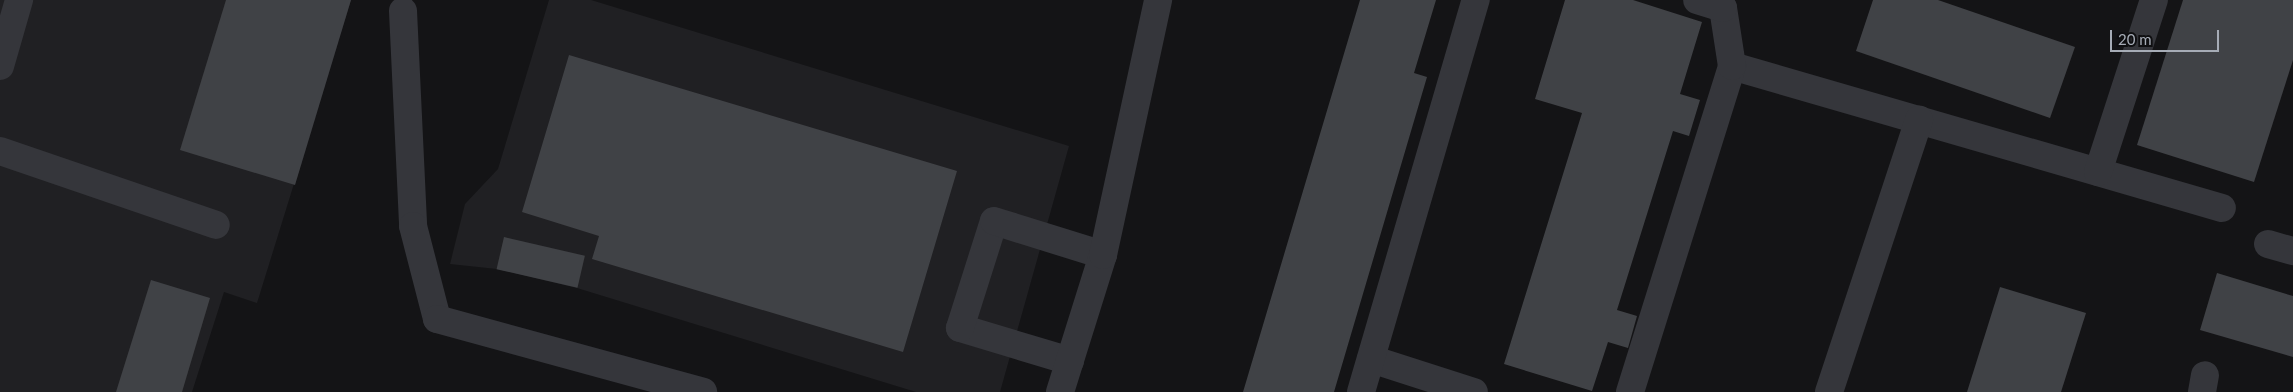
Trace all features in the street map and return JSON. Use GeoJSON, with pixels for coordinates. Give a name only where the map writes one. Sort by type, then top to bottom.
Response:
{"type":"FeatureCollection","features":[{"type":"Feature","properties":{"kind":"lane"},"geometry":{"type":"LineString","coordinates":[[0,66],[19,0]]}},
{"type":"Feature","properties":{"kind":"lane"},"geometry":{"type":"LineString","coordinates":[[1060,392],[1102,255],[1158,0]]}},
{"type":"Feature","properties":{"kind":"lane"},"geometry":{"type":"LineString","coordinates":[[1361,392],[1476,0]]}},
{"type":"Feature","properties":{"kind":"lane"},"geometry":{"type":"LineString","coordinates":[[1630,392],[1732,66],[1723,8],[1697,0]]}},
{"type":"Feature","properties":{"kind":"lane"},"geometry":{"type":"LineString","coordinates":[[2098,172],[2154,0]]}},
{"type":"Feature","properties":{"kind":"lane"},"geometry":{"type":"LineString","coordinates":[[403,11],[413,226],[437,319],[703,392]]}},
{"type":"Feature","properties":{"kind":"lane"},"geometry":{"type":"LineString","coordinates":[[1732,66],[2222,208]]}},
{"type":"Feature","properties":{"kind":"lane"},"geometry":{"type":"LineString","coordinates":[[1829,392],[1919,120]]}},
{"type":"Feature","properties":{"kind":"lane"},"geometry":{"type":"LineString","coordinates":[[0,151],[216,225]]}},
{"type":"Feature","properties":{"kind":"lane"},"geometry":{"type":"LineString","coordinates":[[1070,362],[960,328],[994,221],[1102,255]]}},
{"type":"Feature","properties":{"kind":"lane"},"geometry":{"type":"LineString","coordinates":[[1371,359],[1474,392]]}},
{"type":"Feature","properties":{"kind":"shaded area"},"geometry":{"type":"Polygon","coordinates":[[[0,0],[351,0],[257,303],[224,292],[192,392],[0,392],[0,0]]]}},
{"type":"Feature","properties":{"kind":"shaded area"},"geometry":{"type":"Polygon","coordinates":[[[549,0],[591,0],[1069,146],[1000,392],[916,392],[577,288],[497,269],[450,264],[465,204],[498,169],[549,0]]]}},
{"type":"Feature","properties":{"kind":"building"},"geometry":{"type":"Polygon","coordinates":[[[226,0],[351,0],[295,185],[180,150],[226,0]]]}},
{"type":"Feature","properties":{"kind":"building"},"geometry":{"type":"Polygon","coordinates":[[[1360,0],[1436,0],[1414,73],[1427,77],[1334,392],[1243,392],[1360,0]]]}},
{"type":"Feature","properties":{"kind":"building"},"geometry":{"type":"Polygon","coordinates":[[[1565,0],[1633,0],[1702,22],[1680,94],[1700,100],[1689,136],[1673,131],[1617,310],[1637,316],[1628,348],[1608,342],[1592,391],[1504,364],[1582,113],[1535,99],[1565,0]]]}},
{"type":"Feature","properties":{"kind":"building"},"geometry":{"type":"Polygon","coordinates":[[[1873,0],[1938,0],[2075,47],[2050,118],[1856,51],[1873,0]]]}},
{"type":"Feature","properties":{"kind":"building"},"geometry":{"type":"Polygon","coordinates":[[[2183,0],[2293,0],[2293,60],[2254,182],[2137,145],[2183,0]]]}},
{"type":"Feature","properties":{"kind":"building"},"geometry":{"type":"Polygon","coordinates":[[[569,55],[957,171],[903,352],[592,259],[599,236],[522,212],[569,55]]]}},
{"type":"Feature","properties":{"kind":"building"},"geometry":{"type":"Polygon","coordinates":[[[504,237],[585,256],[577,288],[497,269],[504,237]]]}},
{"type":"Feature","properties":{"kind":"building"},"geometry":{"type":"Polygon","coordinates":[[[2217,273],[2293,296],[2293,357],[2200,330],[2217,273]]]}},
{"type":"Feature","properties":{"kind":"building"},"geometry":{"type":"Polygon","coordinates":[[[151,280],[210,298],[182,392],[116,392],[151,280]]]}},
{"type":"Feature","properties":{"kind":"building"},"geometry":{"type":"Polygon","coordinates":[[[2000,287],[2086,313],[2061,392],[1967,392],[2000,287]]]}}]}
